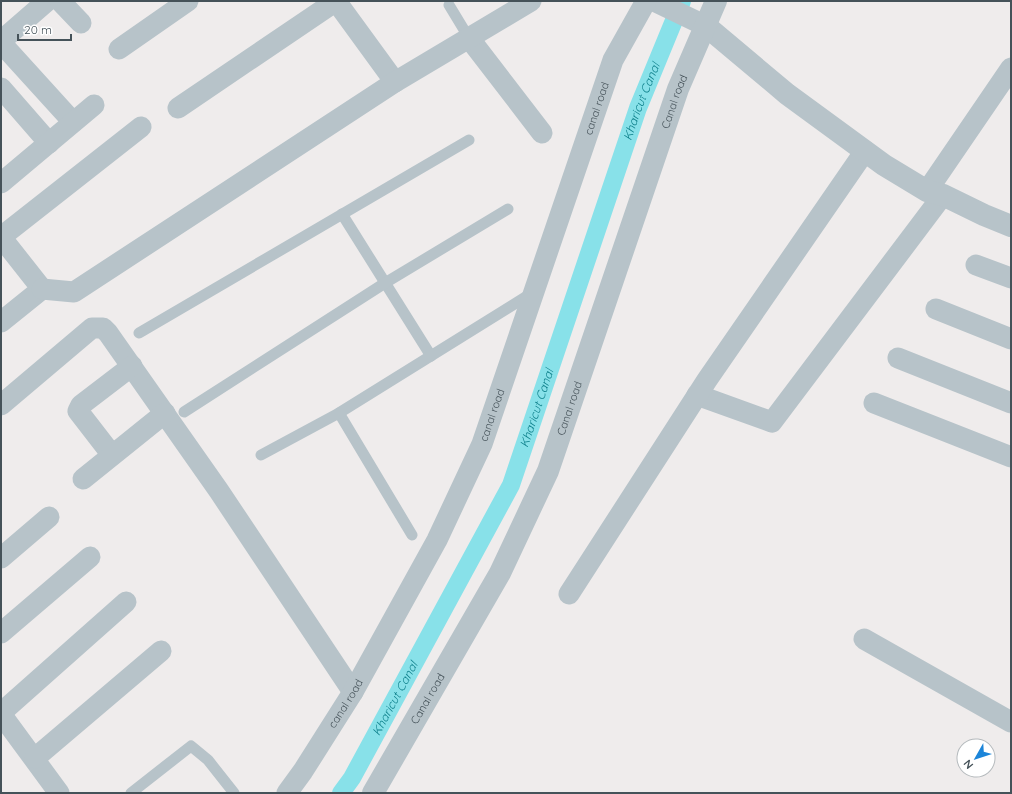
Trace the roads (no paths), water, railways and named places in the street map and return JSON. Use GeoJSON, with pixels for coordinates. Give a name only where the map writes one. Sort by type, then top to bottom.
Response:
{"type":"FeatureCollection","features":[{"type":"Feature","properties":{"kind":"street"},"geometry":{"type":"LineString","coordinates":[[48,1],[8,35],[3,42],[4,46],[73,122]]}},
{"type":"Feature","properties":{"kind":"street"},"geometry":{"type":"LineString","coordinates":[[60,1],[81,23]]}},
{"type":"Feature","properties":{"kind":"street"},"geometry":{"type":"LineString","coordinates":[[119,49],[188,1]]}},
{"type":"Feature","properties":{"kind":"street"},"geometry":{"type":"LineString","coordinates":[[178,108],[336,1],[395,82]]}},
{"type":"Feature","properties":{"kind":"street"},"geometry":{"type":"LineString","coordinates":[[1,322],[42,289],[74,292],[395,82],[532,1]]}},
{"type":"Feature","properties":{"kind":"street","name":"Canal road"},"geometry":{"type":"LineString","coordinates":[[373,793],[500,573],[548,471],[699,23],[716,1]]}},
{"type":"Feature","properties":{"kind":"street"},"geometry":{"type":"LineString","coordinates":[[646,4],[699,23],[787,94],[865,151],[935,193],[1011,226]]}},
{"type":"Feature","properties":{"kind":"street","name":"canal road"},"geometry":{"type":"LineString","coordinates":[[287,793],[303,772],[353,692],[438,540],[482,444],[613,60],[646,4]]}},
{"type":"Feature","properties":{"kind":"street"},"geometry":{"type":"LineString","coordinates":[[469,38],[542,133]]}},
{"type":"Feature","properties":{"kind":"street"},"geometry":{"type":"LineString","coordinates":[[697,395],[772,422],[935,193],[1011,68]]}},
{"type":"Feature","properties":{"kind":"street"},"geometry":{"type":"LineString","coordinates":[[1,88],[49,143]]}},
{"type":"Feature","properties":{"kind":"street"},"geometry":{"type":"LineString","coordinates":[[1,183],[94,105]]}},
{"type":"Feature","properties":{"kind":"street"},"geometry":{"type":"LineString","coordinates":[[42,289],[1,237],[141,127]]}},
{"type":"Feature","properties":{"kind":"street"},"geometry":{"type":"LineString","coordinates":[[569,594],[697,395],[865,151]]}},
{"type":"Feature","properties":{"kind":"street"},"geometry":{"type":"LineString","coordinates":[[976,265],[1011,278]]}},
{"type":"Feature","properties":{"kind":"street"},"geometry":{"type":"LineString","coordinates":[[936,309],[1011,338]]}},
{"type":"Feature","properties":{"kind":"street"},"geometry":{"type":"LineString","coordinates":[[1,405],[92,328],[103,328],[108,332],[132,366],[174,412],[353,692]]}},
{"type":"Feature","properties":{"kind":"street"},"geometry":{"type":"LineString","coordinates":[[898,358],[1011,403]]}},
{"type":"Feature","properties":{"kind":"street"},"geometry":{"type":"LineString","coordinates":[[112,455],[78,411],[80,405],[132,366]]}},
{"type":"Feature","properties":{"kind":"street"},"geometry":{"type":"LineString","coordinates":[[874,403],[1011,457]]}},
{"type":"Feature","properties":{"kind":"street"},"geometry":{"type":"LineString","coordinates":[[82,478],[112,455],[174,412]]}},
{"type":"Feature","properties":{"kind":"street"},"geometry":{"type":"LineString","coordinates":[[1,558],[49,517]]}},
{"type":"Feature","properties":{"kind":"street"},"geometry":{"type":"LineString","coordinates":[[1,633],[90,557]]}},
{"type":"Feature","properties":{"kind":"street"},"geometry":{"type":"LineString","coordinates":[[59,793],[1,713],[126,602]]}},
{"type":"Feature","properties":{"kind":"street"},"geometry":{"type":"LineString","coordinates":[[864,639],[1011,722]]}},
{"type":"Feature","properties":{"kind":"street"},"geometry":{"type":"LineString","coordinates":[[35,758],[161,651]]}},
{"type":"Feature","properties":{"kind":"lane"},"geometry":{"type":"LineString","coordinates":[[448,5],[469,38]]}},
{"type":"Feature","properties":{"kind":"lane"},"geometry":{"type":"LineString","coordinates":[[139,333],[469,140]]}},
{"type":"Feature","properties":{"kind":"lane"},"geometry":{"type":"LineString","coordinates":[[174,412],[508,209]]}},
{"type":"Feature","properties":{"kind":"lane"},"geometry":{"type":"LineString","coordinates":[[342,214],[431,356]]}},
{"type":"Feature","properties":{"kind":"lane"},"geometry":{"type":"LineString","coordinates":[[262,455],[339,413],[534,291]]}},
{"type":"Feature","properties":{"kind":"lane"},"geometry":{"type":"LineString","coordinates":[[339,413],[412,535]]}},
{"type":"Feature","properties":{"kind":"lane"},"geometry":{"type":"LineString","coordinates":[[131,793],[191,746],[208,760],[234,793]]}},
{"type":"Feature","properties":{"kind":"waterway","name":"Kharicut Canal"},"geometry":{"type":"LineString","coordinates":[[341,793],[352,778],[511,485],[638,108],[682,1]]}}]}
